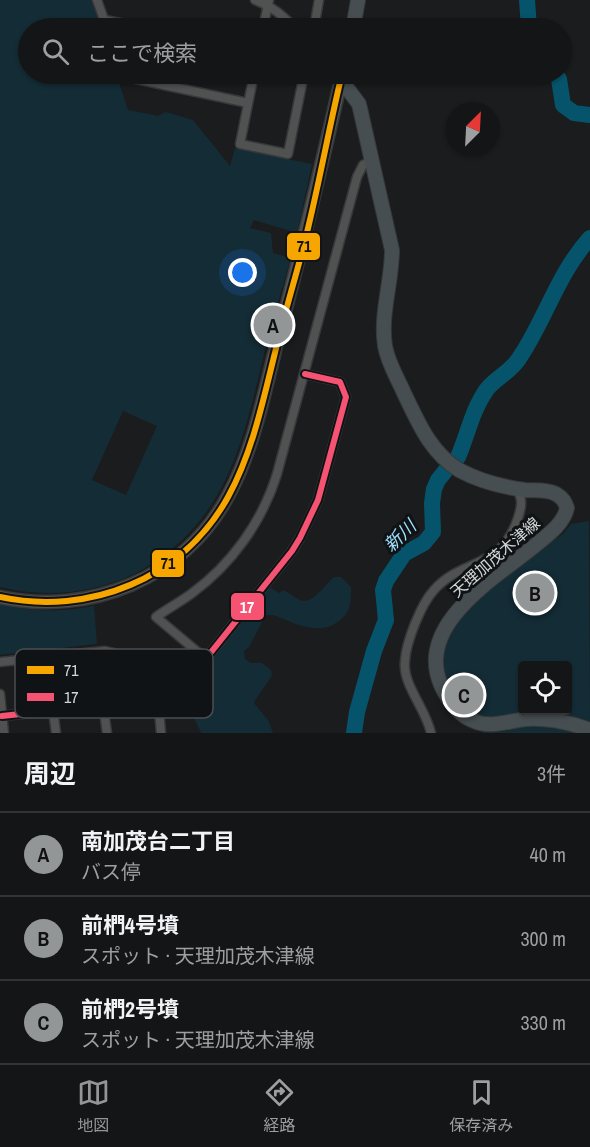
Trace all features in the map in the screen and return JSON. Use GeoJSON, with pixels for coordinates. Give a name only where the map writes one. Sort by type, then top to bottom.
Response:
{"type":"FeatureCollection","features":[{"type":"Feature","properties":{"kind":"main road"},"geometry":{"type":"LineString","coordinates":[[355,18],[358,0]]}},
{"type":"Feature","properties":{"kind":"main road","name":"天理加茂木津線"},"geometry":{"type":"LineString","coordinates":[[345,84],[359,104],[392,250],[392,270],[385,308],[384,333],[388,357],[427,438],[443,458],[458,469],[496,485],[541,490],[558,495],[565,504],[566,514],[561,522],[485,586],[449,621],[440,638],[436,654],[438,676],[454,707],[462,716],[474,722],[492,724],[527,719],[548,720],[590,730]]}},
{"type":"Feature","properties":{"kind":"street"},"geometry":{"type":"LineString","coordinates":[[97,0],[104,18]]}},
{"type":"Feature","properties":{"kind":"street"},"geometry":{"type":"LineString","coordinates":[[255,0],[269,2],[285,18]]}},
{"type":"Feature","properties":{"kind":"street"},"geometry":{"type":"LineString","coordinates":[[316,18],[319,0]]}},
{"type":"Feature","properties":{"kind":"street"},"geometry":{"type":"LineString","coordinates":[[265,18],[269,2]]}},
{"type":"Feature","properties":{"kind":"street"},"geometry":{"type":"LineString","coordinates":[[159,84],[248,103]]}},
{"type":"Feature","properties":{"kind":"street"},"geometry":{"type":"LineString","coordinates":[[252,84],[240,144],[288,154],[302,84]]}},
{"type":"Feature","properties":{"kind":"street"},"geometry":{"type":"LineString","coordinates":[[0,597],[31,602],[64,602],[96,597],[127,587],[176,559],[199,537],[219,511],[238,476],[253,433],[309,226],[338,84]]}},
{"type":"Feature","properties":{"kind":"street"},"geometry":{"type":"LineString","coordinates":[[194,649],[156,617],[215,574],[236,552],[254,526],[273,487],[357,177],[363,165],[372,160]]}},
{"type":"Feature","properties":{"kind":"street"},"geometry":{"type":"LineString","coordinates":[[213,650],[292,551],[318,500],[346,397],[340,382],[304,374]]}},
{"type":"Feature","properties":{"kind":"street"},"geometry":{"type":"LineString","coordinates":[[431,733],[427,716],[404,671],[405,659],[414,630],[421,610],[435,588],[455,574],[492,556],[502,545],[514,528],[521,507],[522,500],[516,488]]}},
{"type":"Feature","properties":{"kind":"street"},"geometry":{"type":"LineString","coordinates":[[0,662],[15,660]]}},
{"type":"Feature","properties":{"kind":"street"},"geometry":{"type":"LineString","coordinates":[[0,694],[4,733]]}},
{"type":"Feature","properties":{"kind":"street"},"geometry":{"type":"LineString","coordinates":[[2,716],[15,714]]}},
{"type":"Feature","properties":{"kind":"street"},"geometry":{"type":"LineString","coordinates":[[54,718],[56,733]]}},
{"type":"Feature","properties":{"kind":"street"},"geometry":{"type":"LineString","coordinates":[[105,718],[107,733]]}},
{"type":"Feature","properties":{"kind":"street"},"geometry":{"type":"LineString","coordinates":[[160,718],[161,733]]}},
{"type":"Feature","properties":{"kind":"shaded area"},"geometry":{"type":"Polygon","coordinates":[[[0,0],[92,0],[98,18],[18,18],[18,84],[119,84],[128,110],[158,116],[166,112],[193,120],[230,166],[235,148],[312,164],[297,233],[254,220],[250,228],[271,233],[273,253],[291,258],[238,449],[226,479],[210,507],[190,532],[165,554],[134,574],[118,581],[68,592],[0,587],[0,0]],[[123,411],[92,480],[126,495],[157,426],[123,411]]]}},
{"type":"Feature","properties":{"kind":"shaded area"},"geometry":{"type":"Polygon","coordinates":[[[589,521],[590,723],[557,715],[572,715],[572,661],[518,661],[518,713],[496,717],[471,714],[463,708],[447,683],[441,658],[447,636],[467,609],[539,550],[563,534],[571,524],[589,521]]]}},
{"type":"Feature","properties":{"kind":"shaded area"},"geometry":{"type":"Polygon","coordinates":[[[334,577],[341,577],[351,587],[350,606],[346,614],[331,626],[323,628],[306,627],[273,615],[266,615],[249,647],[244,651],[245,659],[251,663],[262,663],[271,670],[272,675],[254,703],[268,720],[273,733],[201,733],[194,718],[213,718],[213,655],[269,587],[279,593],[283,590],[304,601],[318,593],[334,577]]]}},
{"type":"Feature","properties":{"kind":"shaded area"},"geometry":{"type":"Polygon","coordinates":[[[0,604],[24,609],[47,610],[94,606],[97,644],[53,649],[15,649],[15,653],[0,655],[0,604]]]}},
{"type":"Feature","properties":{"kind":"shaded area"},"geometry":{"type":"Polygon","coordinates":[[[542,725],[584,733],[482,733],[484,730],[542,725]]]}},
{"type":"Feature","properties":{"kind":"waterway","name":"新川"},"geometry":{"type":"LineString","coordinates":[[527,0],[528,18]]}},
{"type":"Feature","properties":{"kind":"waterway","name":"新川"},"geometry":{"type":"LineString","coordinates":[[560,84],[563,105],[574,113],[590,115]]}},
{"type":"Feature","properties":{"kind":"waterway","name":"新川"},"geometry":{"type":"LineString","coordinates":[[458,457],[482,397],[487,389],[517,362],[569,266],[590,238]]}},
{"type":"Feature","properties":{"kind":"waterway","name":"新川"},"geometry":{"type":"LineString","coordinates":[[354,733],[357,712],[374,651],[386,620],[383,590],[386,581],[404,554],[424,543],[433,532],[434,489],[446,470]]}},
{"type":"Feature","properties":{"kind":"transit line","name":"71"},"geometry":{"type":"LineString","coordinates":[[0,597],[34,602],[67,601],[99,595],[130,585],[160,570],[186,550],[209,526],[238,477],[253,436],[306,237],[340,84]]}},
{"type":"Feature","properties":{"kind":"transit line","name":"17"},"geometry":{"type":"LineString","coordinates":[[213,650],[292,551],[318,500],[346,397],[340,382],[305,374]]}},
{"type":"Feature","properties":{"kind":"transit line","name":"17"},"geometry":{"type":"LineString","coordinates":[[2,716],[15,715]]}},
{"type":"Feature","properties":{"kind":"place","name":"南加茂台二丁目"},"geometry":{"type":"Point","coordinates":[273,325]}},
{"type":"Feature","properties":{"kind":"place","name":"前椚4号墳"},"geometry":{"type":"Point","coordinates":[535,593]}},
{"type":"Feature","properties":{"kind":"place","name":"前椚2号墳"},"geometry":{"type":"Point","coordinates":[464,695]}}]}
